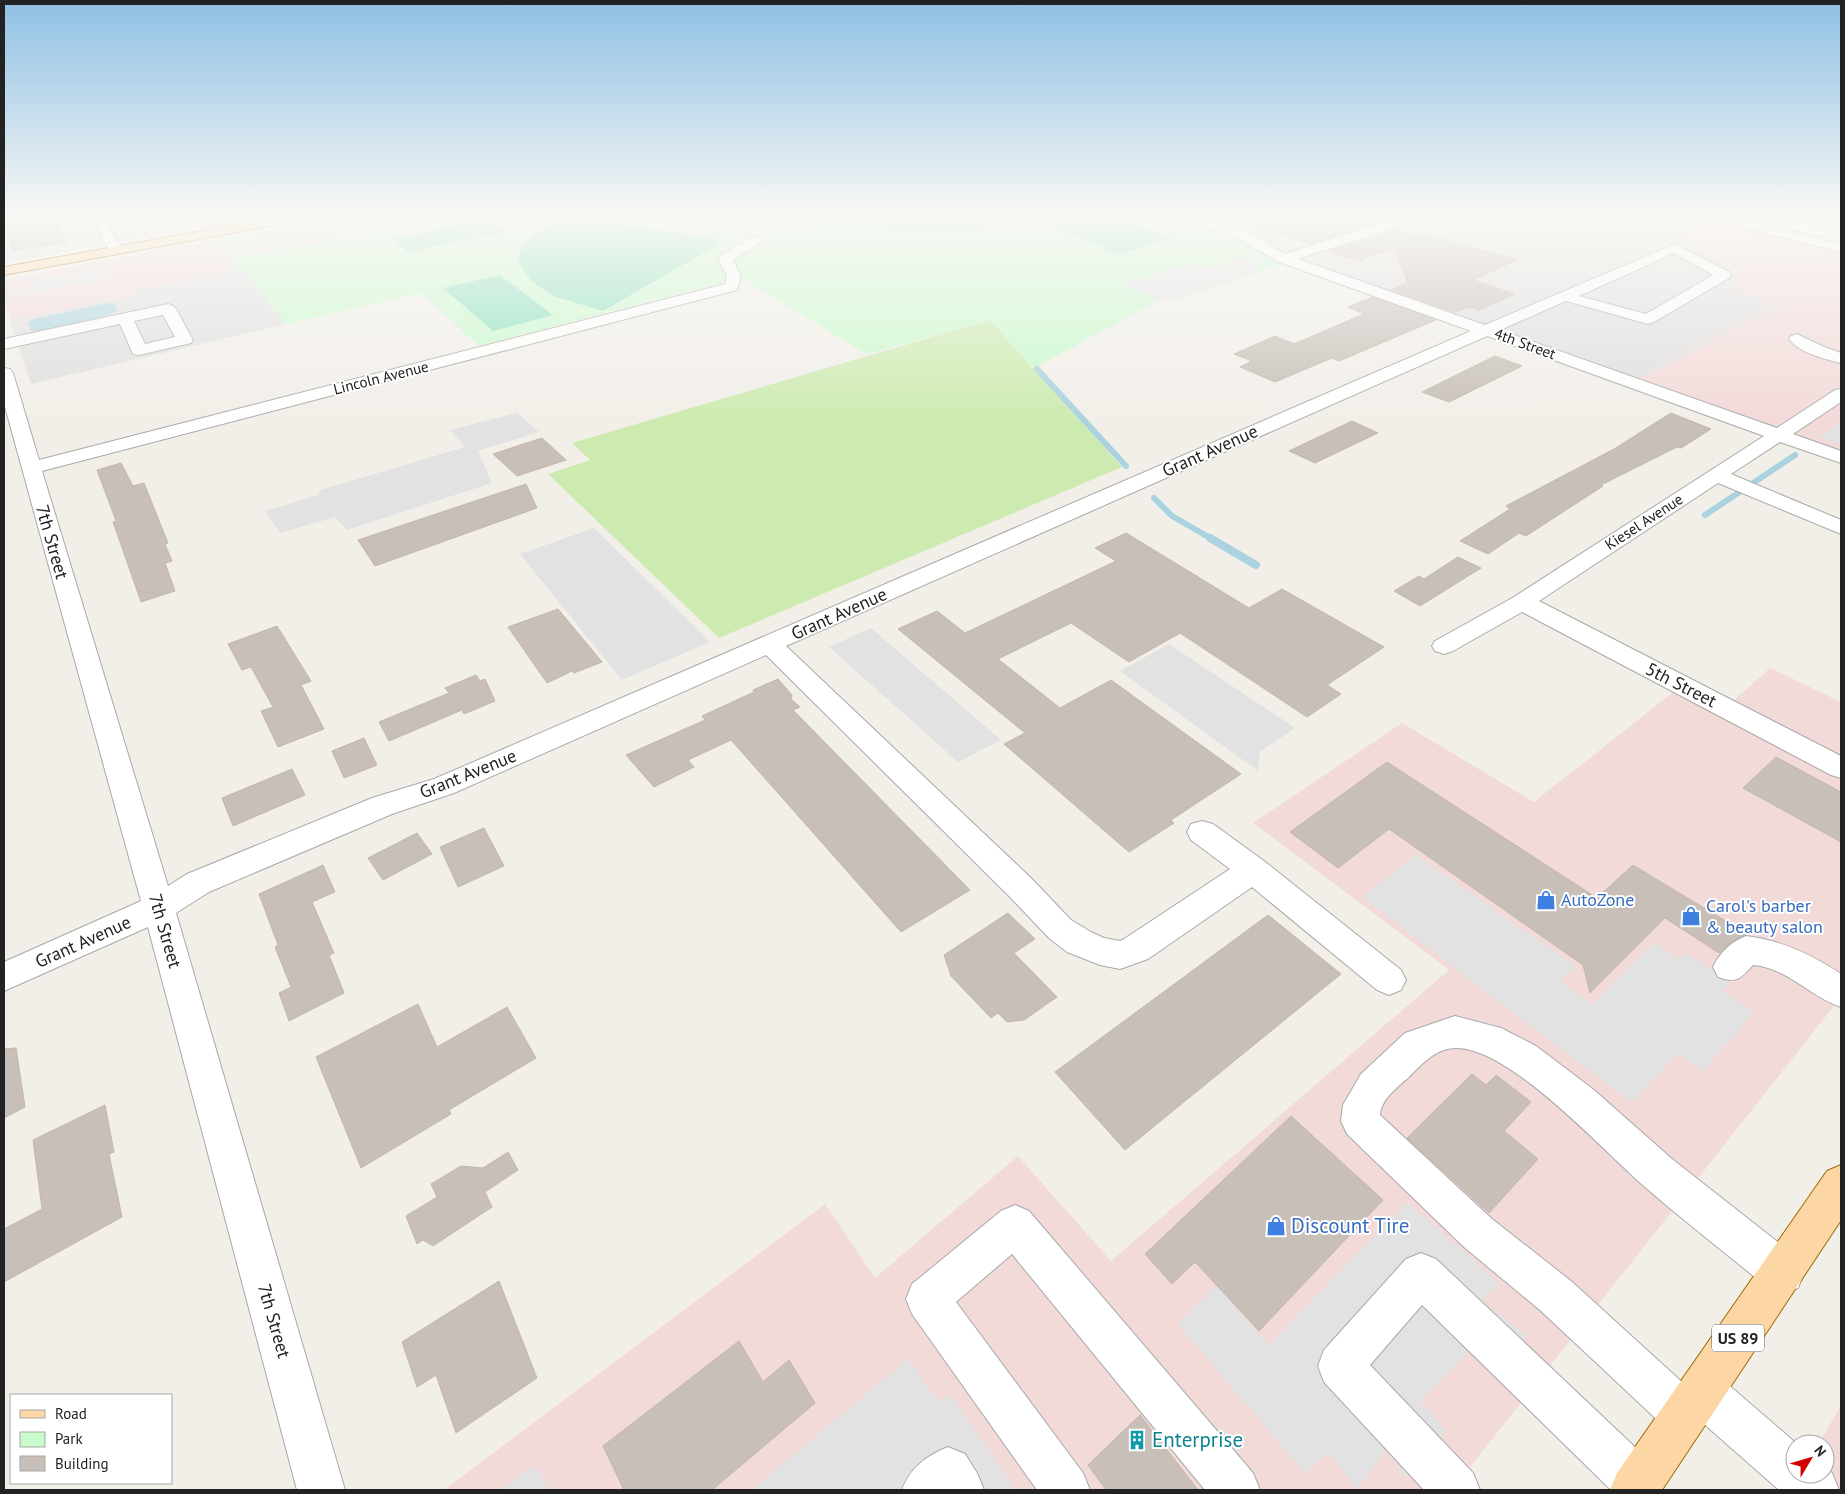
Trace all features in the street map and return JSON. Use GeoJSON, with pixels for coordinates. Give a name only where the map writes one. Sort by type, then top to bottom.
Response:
{"type":"FeatureCollection","features":[{"type":"Feature","properties":{"kind":"main road","name":"US 89"},"geometry":{"type":"LineString","coordinates":[[1637,1487],[1841,1185]]}},
{"type":"Feature","properties":{"kind":"street","name":"Lincoln Avenue"},"geometry":{"type":"LineString","coordinates":[[31,468],[732,287],[733,284]]}},
{"type":"Feature","properties":{"kind":"street","name":"4th Street"},"geometry":{"type":"LineString","coordinates":[[1354,284],[1841,457]]}},
{"type":"Feature","properties":{"kind":"street","name":"Grant Avenue"},"geometry":{"type":"LineString","coordinates":[[4,978],[158,908],[198,882],[382,806],[444,786],[770,645],[1592,284]]}},
{"type":"Feature","properties":{"kind":"street","name":"Grant Avenue"},"geometry":{"type":"LineString","coordinates":[[1563,296],[1648,319],[1710,284]]}},
{"type":"Feature","properties":{"kind":"street"},"geometry":{"type":"LineString","coordinates":[[4,344],[125,318]]}},
{"type":"Feature","properties":{"kind":"street"},"geometry":{"type":"LineString","coordinates":[[1797,339],[1816,350],[1841,358]]}},
{"type":"Feature","properties":{"kind":"street","name":"7th Street"},"geometry":{"type":"LineString","coordinates":[[4,373],[158,908],[321,1490]]}},
{"type":"Feature","properties":{"kind":"street","name":"Kiesel Avenue"},"geometry":{"type":"LineString","coordinates":[[1444,646],[1522,602],[1841,394]]}},
{"type":"Feature","properties":{"kind":"street"},"geometry":{"type":"LineString","coordinates":[[1716,475],[1841,528]]}},
{"type":"Feature","properties":{"kind":"street","name":"5th Street"},"geometry":{"type":"LineString","coordinates":[[1522,602],[1841,768]]}},
{"type":"Feature","properties":{"kind":"street"},"geometry":{"type":"LineString","coordinates":[[770,645],[1020,887],[1060,929],[1079,942],[1100,951],[1120,955],[1136,950],[1253,870]]}},
{"type":"Feature","properties":{"kind":"street"},"geometry":{"type":"LineString","coordinates":[[1202,832],[1253,870],[1389,980]]}},
{"type":"Feature","properties":{"kind":"street"},"geometry":{"type":"LineString","coordinates":[[1730,967],[1746,950],[1762,950],[1790,960],[1841,992]]}},
{"type":"Feature","properties":{"kind":"street"},"geometry":{"type":"LineString","coordinates":[[1783,1273],[1658,1173],[1581,1102],[1523,1058],[1488,1039],[1455,1032],[1418,1044],[1374,1086],[1362,1105],[1360,1121],[1373,1136],[1478,1232],[1556,1296],[1693,1403],[1785,1466]]}},
{"type":"Feature","properties":{"kind":"street"},"geometry":{"type":"LineString","coordinates":[[1066,1490],[927,1299],[1015,1225],[1236,1490]]}},
{"type":"Feature","properties":{"kind":"street"},"geometry":{"type":"LineString","coordinates":[[1456,1490],[1340,1366],[1421,1274],[1637,1487]]}},
{"type":"Feature","properties":{"kind":"street"},"geometry":{"type":"LineString","coordinates":[[926,1490],[948,1470],[960,1490]]}},
{"type":"Feature","properties":{"kind":"shaded area"},"geometry":{"type":"Polygon","coordinates":[[[4,284],[169,284],[133,291],[135,295],[10,320],[4,301],[4,284]]]}},
{"type":"Feature","properties":{"kind":"shaded area"},"geometry":{"type":"Polygon","coordinates":[[[29,284],[82,284],[9,298],[7,293],[27,287],[29,284]]]}},
{"type":"Feature","properties":{"kind":"shaded area"},"geometry":{"type":"Polygon","coordinates":[[[167,284],[256,284],[286,324],[31,384],[10,320],[134,295],[132,291],[167,284]]]}},
{"type":"Feature","properties":{"kind":"shaded area"},"geometry":{"type":"Polygon","coordinates":[[[1223,284],[1177,299],[1159,300],[1122,285],[1223,284]]]}},
{"type":"Feature","properties":{"kind":"shaded area"},"geometry":{"type":"Polygon","coordinates":[[[1361,284],[1734,284],[1731,287],[1778,305],[1638,380],[1361,284]]]}},
{"type":"Feature","properties":{"kind":"shaded area"},"geometry":{"type":"Polygon","coordinates":[[[1734,284],[1841,284],[1841,451],[1638,380],[1778,305],[1731,287],[1734,284]]]}},
{"type":"Feature","properties":{"kind":"shaded area"},"geometry":{"type":"Polygon","coordinates":[[[517,413],[539,432],[478,451],[492,483],[347,530],[335,517],[280,533],[265,511],[318,495],[321,490],[465,447],[450,430],[517,413]]]}},
{"type":"Feature","properties":{"kind":"shaded area"},"geometry":{"type":"Polygon","coordinates":[[[1841,422],[1841,445],[1819,437],[1841,422]]]}},
{"type":"Feature","properties":{"kind":"shaded area"},"geometry":{"type":"Polygon","coordinates":[[[594,528],[710,642],[622,680],[520,554],[594,528]]]}},
{"type":"Feature","properties":{"kind":"shaded area"},"geometry":{"type":"Polygon","coordinates":[[[871,628],[1001,740],[958,762],[829,647],[871,628]]]}},
{"type":"Feature","properties":{"kind":"shaded area"},"geometry":{"type":"Polygon","coordinates":[[[1169,644],[1295,728],[1260,752],[1258,771],[1120,671],[1169,644]]]}},
{"type":"Feature","properties":{"kind":"shaded area"},"geometry":{"type":"Polygon","coordinates":[[[1770,668],[1841,702],[1841,758],[1732,702],[1770,668]]]}},
{"type":"Feature","properties":{"kind":"shaded area"},"geometry":{"type":"Polygon","coordinates":[[[1677,689],[1841,772],[1841,997],[1452,1490],[444,1490],[825,1204],[875,1278],[1018,1156],[1111,1261],[1449,970],[1253,823],[1402,723],[1534,802],[1677,689]]]}},
{"type":"Feature","properties":{"kind":"shaded area"},"geometry":{"type":"Polygon","coordinates":[[[1416,855],[1576,967],[1560,982],[1592,1005],[1654,943],[1679,959],[1686,953],[1730,982],[1722,991],[1754,1012],[1703,1071],[1677,1053],[1632,1103],[1362,897],[1416,855]]]}},
{"type":"Feature","properties":{"kind":"shaded area"},"geometry":{"type":"Polygon","coordinates":[[[1407,1202],[1499,1283],[1481,1302],[1527,1335],[1493,1371],[1470,1351],[1420,1401],[1446,1431],[1407,1478],[1386,1449],[1358,1488],[1327,1453],[1305,1473],[1178,1324],[1217,1286],[1269,1345],[1407,1202]]]}},
{"type":"Feature","properties":{"kind":"shaded area"},"geometry":{"type":"Polygon","coordinates":[[[908,1359],[939,1403],[950,1394],[1016,1490],[752,1490],[908,1359]]]}},
{"type":"Feature","properties":{"kind":"shaded area"},"geometry":{"type":"Polygon","coordinates":[[[1841,1406],[1841,1490],[1834,1484],[1835,1434],[1824,1434],[1841,1406]]]}},
{"type":"Feature","properties":{"kind":"shaded area"},"geometry":{"type":"Polygon","coordinates":[[[529,1468],[538,1469],[549,1490],[500,1490],[529,1468]]]}},
{"type":"Feature","properties":{"kind":"green space"},"geometry":{"type":"Polygon","coordinates":[[[255,284],[719,284],[479,346],[421,293],[286,324],[255,284]]]}},
{"type":"Feature","properties":{"kind":"green space"},"geometry":{"type":"Polygon","coordinates":[[[462,284],[512,284],[553,315],[493,331],[443,288],[462,284]]]}},
{"type":"Feature","properties":{"kind":"green space"},"geometry":{"type":"Polygon","coordinates":[[[535,284],[650,284],[603,311],[553,296],[535,284]]]}},
{"type":"Feature","properties":{"kind":"green space"},"geometry":{"type":"Polygon","coordinates":[[[750,284],[1228,284],[1190,295],[1159,300],[1034,368],[990,320],[867,354],[750,284]]]}},
{"type":"Feature","properties":{"kind":"green space"},"geometry":{"type":"Polygon","coordinates":[[[990,320],[1122,467],[719,638],[548,474],[590,460],[572,443],[990,320]]]}},
{"type":"Feature","properties":{"kind":"water"},"geometry":{"type":"Polygon","coordinates":[[[108,303],[115,304],[116,312],[95,319],[40,331],[31,331],[28,322],[34,319],[108,303]]]}},
{"type":"Feature","properties":{"kind":"building"},"geometry":{"type":"Polygon","coordinates":[[[1406,284],[1484,284],[1515,294],[1479,310],[1469,307],[1455,312],[1391,290],[1406,284]]]}},
{"type":"Feature","properties":{"kind":"building"},"geometry":{"type":"Polygon","coordinates":[[[1372,297],[1436,320],[1339,361],[1332,358],[1275,382],[1240,367],[1252,361],[1234,354],[1275,336],[1294,344],[1364,314],[1348,307],[1372,297]]]}},
{"type":"Feature","properties":{"kind":"building"},"geometry":{"type":"Polygon","coordinates":[[[1495,356],[1522,366],[1449,402],[1422,392],[1495,356]]]}},
{"type":"Feature","properties":{"kind":"building"},"geometry":{"type":"Polygon","coordinates":[[[1671,413],[1711,429],[1681,448],[1677,447],[1601,485],[1603,486],[1526,536],[1519,533],[1488,554],[1460,541],[1510,509],[1506,506],[1614,449],[1671,413]]]}},
{"type":"Feature","properties":{"kind":"building"},"geometry":{"type":"Polygon","coordinates":[[[1352,421],[1378,433],[1315,463],[1289,451],[1352,421]]]}},
{"type":"Feature","properties":{"kind":"building"},"geometry":{"type":"Polygon","coordinates":[[[542,438],[566,460],[517,476],[493,454],[542,438]]]}},
{"type":"Feature","properties":{"kind":"building"},"geometry":{"type":"Polygon","coordinates":[[[121,463],[133,486],[144,483],[168,543],[165,544],[172,561],[165,563],[175,591],[141,602],[113,522],[116,521],[97,470],[121,463]]]}},
{"type":"Feature","properties":{"kind":"building"},"geometry":{"type":"Polygon","coordinates":[[[526,484],[537,508],[375,566],[358,540],[526,484]]]}},
{"type":"Feature","properties":{"kind":"building"},"geometry":{"type":"Polygon","coordinates":[[[1126,533],[1249,608],[1282,589],[1384,647],[1327,685],[1341,694],[1307,717],[1180,633],[1129,662],[1071,623],[998,659],[1060,708],[1111,680],[1241,774],[1171,820],[1174,823],[1129,852],[1004,744],[1025,733],[898,629],[937,611],[965,633],[1116,561],[1095,548],[1126,533]]]}},
{"type":"Feature","properties":{"kind":"building"},"geometry":{"type":"Polygon","coordinates":[[[1458,557],[1481,568],[1420,606],[1394,591],[1419,576],[1424,579],[1458,557]]]}},
{"type":"Feature","properties":{"kind":"building"},"geometry":{"type":"Polygon","coordinates":[[[558,609],[602,662],[574,673],[572,671],[547,683],[508,627],[558,609]]]}},
{"type":"Feature","properties":{"kind":"building"},"geometry":{"type":"Polygon","coordinates":[[[277,626],[311,681],[301,685],[324,729],[278,747],[261,711],[273,707],[251,667],[242,670],[228,644],[277,626]]]}},
{"type":"Feature","properties":{"kind":"building"},"geometry":{"type":"Polygon","coordinates":[[[476,675],[480,681],[485,679],[495,701],[464,714],[462,710],[389,741],[379,722],[449,693],[445,688],[476,675]]]}},
{"type":"Feature","properties":{"kind":"building"},"geometry":{"type":"Polygon","coordinates":[[[778,679],[792,695],[791,699],[800,707],[793,710],[970,890],[901,932],[731,740],[688,760],[694,767],[654,787],[626,755],[705,720],[702,716],[778,679]]]}},
{"type":"Feature","properties":{"kind":"building"},"geometry":{"type":"Polygon","coordinates":[[[364,738],[377,765],[344,778],[332,751],[364,738]]]}},
{"type":"Feature","properties":{"kind":"building"},"geometry":{"type":"Polygon","coordinates":[[[1776,757],[1841,792],[1841,842],[1743,788],[1776,757]]]}},
{"type":"Feature","properties":{"kind":"building","name":"AutoZone"},"geometry":{"type":"Polygon","coordinates":[[[1387,762],[1597,898],[1633,865],[1747,934],[1730,943],[1719,953],[1665,918],[1590,993],[1583,965],[1389,829],[1338,868],[1290,832],[1387,762]]]}},
{"type":"Feature","properties":{"kind":"building"},"geometry":{"type":"Polygon","coordinates":[[[292,769],[305,795],[233,826],[222,798],[292,769]]]}},
{"type":"Feature","properties":{"kind":"building"},"geometry":{"type":"Polygon","coordinates":[[[484,828],[504,866],[458,887],[440,847],[484,828]]]}},
{"type":"Feature","properties":{"kind":"building"},"geometry":{"type":"Polygon","coordinates":[[[417,833],[432,854],[383,880],[368,858],[417,833]]]}},
{"type":"Feature","properties":{"kind":"building"},"geometry":{"type":"Polygon","coordinates":[[[323,865],[335,892],[312,902],[334,953],[329,955],[344,993],[289,1021],[279,993],[291,987],[275,947],[278,945],[259,894],[323,865]]]}},
{"type":"Feature","properties":{"kind":"building"},"geometry":{"type":"Polygon","coordinates":[[[1008,913],[1035,939],[1014,953],[1057,997],[1024,1020],[1007,1022],[998,1013],[991,1018],[951,976],[944,955],[1008,913]]]}},
{"type":"Feature","properties":{"kind":"building"},"geometry":{"type":"Polygon","coordinates":[[[1268,915],[1341,974],[1125,1150],[1055,1072],[1268,915]]]}},
{"type":"Feature","properties":{"kind":"building"},"geometry":{"type":"Polygon","coordinates":[[[418,1004],[437,1047],[507,1007],[536,1058],[449,1110],[451,1114],[361,1168],[316,1057],[418,1004]]]}},
{"type":"Feature","properties":{"kind":"building"},"geometry":{"type":"Polygon","coordinates":[[[16,1048],[25,1107],[4,1118],[4,1049],[16,1048]]]}},
{"type":"Feature","properties":{"kind":"building"},"geometry":{"type":"Polygon","coordinates":[[[1472,1074],[1486,1085],[1496,1075],[1531,1102],[1504,1131],[1538,1159],[1489,1213],[1407,1138],[1472,1074]]]}},
{"type":"Feature","properties":{"kind":"building"},"geometry":{"type":"Polygon","coordinates":[[[105,1105],[114,1152],[109,1154],[122,1217],[4,1282],[4,1229],[42,1209],[33,1140],[105,1105]]]}},
{"type":"Feature","properties":{"kind":"building"},"geometry":{"type":"Polygon","coordinates":[[[1291,1116],[1383,1200],[1259,1331],[1195,1262],[1172,1284],[1145,1254],[1291,1116]]]}},
{"type":"Feature","properties":{"kind":"building"},"geometry":{"type":"Polygon","coordinates":[[[508,1152],[518,1170],[485,1192],[492,1207],[433,1246],[423,1240],[417,1244],[406,1216],[437,1197],[431,1184],[461,1166],[483,1168],[508,1152]]]}},
{"type":"Feature","properties":{"kind":"building"},"geometry":{"type":"Polygon","coordinates":[[[499,1281],[537,1378],[456,1433],[436,1375],[417,1387],[402,1342],[499,1281]]]}},
{"type":"Feature","properties":{"kind":"building"},"geometry":{"type":"Polygon","coordinates":[[[739,1341],[763,1382],[789,1360],[815,1403],[712,1490],[624,1490],[603,1446],[739,1341]]]}},
{"type":"Feature","properties":{"kind":"building","name":"Enterprise"},"geometry":{"type":"Polygon","coordinates":[[[1140,1415],[1198,1490],[1106,1490],[1088,1465],[1140,1415]]]}},
{"type":"Feature","properties":{"kind":"waterway"},"geometry":{"type":"LineString","coordinates":[[1037,369],[1126,466]]}},
{"type":"Feature","properties":{"kind":"waterway"},"geometry":{"type":"LineString","coordinates":[[1705,515],[1795,455]]}},
{"type":"Feature","properties":{"kind":"waterway"},"geometry":{"type":"LineString","coordinates":[[1154,498],[1172,516],[1212,539]]}},
{"type":"Feature","properties":{"kind":"waterway"},"geometry":{"type":"LineString","coordinates":[[1210,538],[1256,565]]}},
{"type":"Feature","properties":{"kind":"place","name":"AutoZone"},"geometry":{"type":"Point","coordinates":[1546,900]}},
{"type":"Feature","properties":{"kind":"place","name":"Carol's barber & beauty salon"},"geometry":{"type":"Point","coordinates":[1691,916]}},
{"type":"Feature","properties":{"kind":"place","name":"Discount Tire"},"geometry":{"type":"Point","coordinates":[1276,1226]}},
{"type":"Feature","properties":{"kind":"place","name":"Enterprise"},"geometry":{"type":"Point","coordinates":[1137,1440]}}]}
